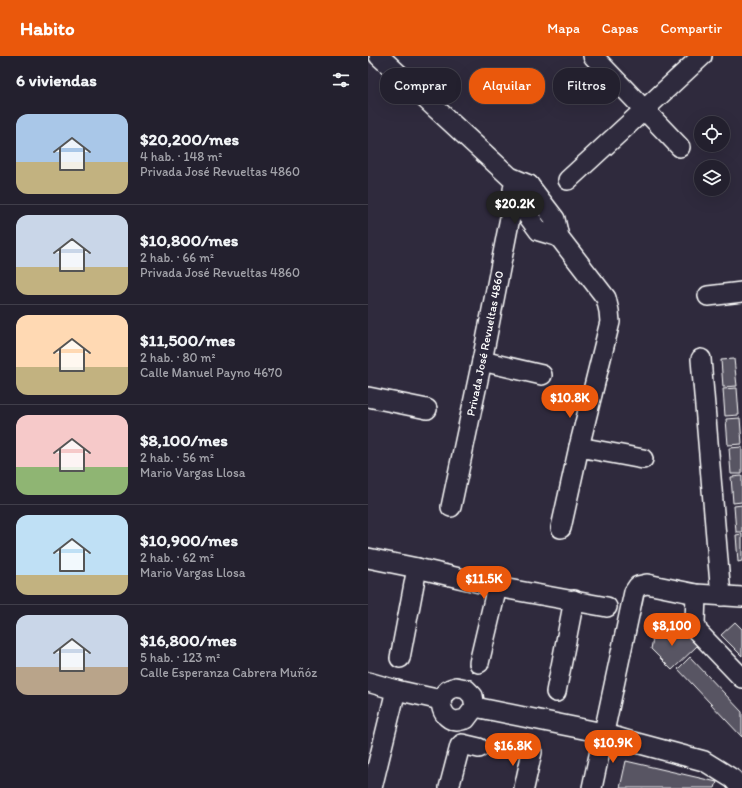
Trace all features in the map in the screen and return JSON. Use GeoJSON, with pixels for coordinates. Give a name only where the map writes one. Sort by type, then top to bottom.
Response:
{"type":"FeatureCollection","features":[{"type":"Feature","properties":{"kind":"street"},"geometry":{"type":"LineString","coordinates":[[379,56],[510,177],[522,191],[555,219],[559,237],[606,298],[610,322],[579,446],[561,528]]}},
{"type":"Feature","properties":{"kind":"street"},"geometry":{"type":"LineString","coordinates":[[593,56],[646,109],[680,147]]}},
{"type":"Feature","properties":{"kind":"street"},"geometry":{"type":"LineString","coordinates":[[568,180],[702,56]]}},
{"type":"Feature","properties":{"kind":"street","name":"Privada José Revueltas 4860"},"geometry":{"type":"LineString","coordinates":[[451,508],[482,361],[522,191]]}},
{"type":"Feature","properties":{"kind":"street"},"geometry":{"type":"LineString","coordinates":[[708,296],[742,292]]}},
{"type":"Feature","properties":{"kind":"street"},"geometry":{"type":"LineString","coordinates":[[701,359],[721,596]]}},
{"type":"Feature","properties":{"kind":"street"},"geometry":{"type":"LineString","coordinates":[[482,361],[542,374]]}},
{"type":"Feature","properties":{"kind":"street"},"geometry":{"type":"LineString","coordinates":[[368,397],[427,409]]}},
{"type":"Feature","properties":{"kind":"street"},"geometry":{"type":"LineString","coordinates":[[579,446],[643,459]]}},
{"type":"Feature","properties":{"kind":"street"},"geometry":{"type":"LineString","coordinates":[[368,558],[497,587],[607,607]]}},
{"type":"Feature","properties":{"kind":"street"},"geometry":{"type":"LineString","coordinates":[[400,658],[417,568]]}},
{"type":"Feature","properties":{"kind":"street"},"geometry":{"type":"LineString","coordinates":[[592,788],[634,592],[638,586],[647,584],[696,594],[742,597]]}},
{"type":"Feature","properties":{"kind":"street"},"geometry":{"type":"LineString","coordinates":[[479,663],[497,587]]}},
{"type":"Feature","properties":{"kind":"street"},"geometry":{"type":"LineString","coordinates":[[696,594],[695,623],[698,632],[742,678]]}},
{"type":"Feature","properties":{"kind":"street"},"geometry":{"type":"LineString","coordinates":[[556,692],[574,600]]}},
{"type":"Feature","properties":{"kind":"street"},"geometry":{"type":"LineString","coordinates":[[368,682],[441,700],[442,710],[448,718],[457,721],[466,719],[475,707],[603,733],[704,761],[734,779],[739,788]]}},
{"type":"Feature","properties":{"kind":"street"},"geometry":{"type":"LineString","coordinates":[[372,788],[396,690]]}},
{"type":"Feature","properties":{"kind":"street"},"geometry":{"type":"LineString","coordinates":[[449,788],[460,746],[462,744],[478,748]]}},
{"type":"Feature","properties":{"kind":"street"},"geometry":{"type":"LineString","coordinates":[[524,788],[532,752]]}},
{"type":"Feature","properties":{"kind":"building"},"geometry":{"type":"Polygon","coordinates":[[[734,359],[737,386],[723,387],[721,360],[734,359]]]}},
{"type":"Feature","properties":{"kind":"building"},"geometry":{"type":"Polygon","coordinates":[[[737,388],[739,415],[725,416],[723,389],[737,388]]]}},
{"type":"Feature","properties":{"kind":"building"},"geometry":{"type":"Polygon","coordinates":[[[740,418],[742,444],[728,445],[726,419],[740,418]]]}},
{"type":"Feature","properties":{"kind":"building"},"geometry":{"type":"Polygon","coordinates":[[[742,447],[742,474],[731,474],[729,448],[742,447]]]}},
{"type":"Feature","properties":{"kind":"building"},"geometry":{"type":"Polygon","coordinates":[[[742,476],[742,502],[733,503],[731,477],[742,476]]]}},
{"type":"Feature","properties":{"kind":"building"},"geometry":{"type":"Polygon","coordinates":[[[742,505],[742,532],[736,532],[734,506],[742,505]]]}},
{"type":"Feature","properties":{"kind":"building"},"geometry":{"type":"Polygon","coordinates":[[[742,534],[742,561],[738,562],[736,535],[742,534]]]}},
{"type":"Feature","properties":{"kind":"building"},"geometry":{"type":"Polygon","coordinates":[[[735,622],[742,629],[742,656],[721,635],[735,622]]]}},
{"type":"Feature","properties":{"kind":"building"},"geometry":{"type":"Polygon","coordinates":[[[678,627],[697,646],[672,670],[651,649],[655,628],[666,639],[678,627]]]}},
{"type":"Feature","properties":{"kind":"building"},"geometry":{"type":"Polygon","coordinates":[[[690,657],[742,712],[742,737],[678,669],[690,657]]]}},
{"type":"Feature","properties":{"kind":"building"},"geometry":{"type":"Polygon","coordinates":[[[626,761],[717,782],[715,788],[620,788],[626,761]]]}}]}
